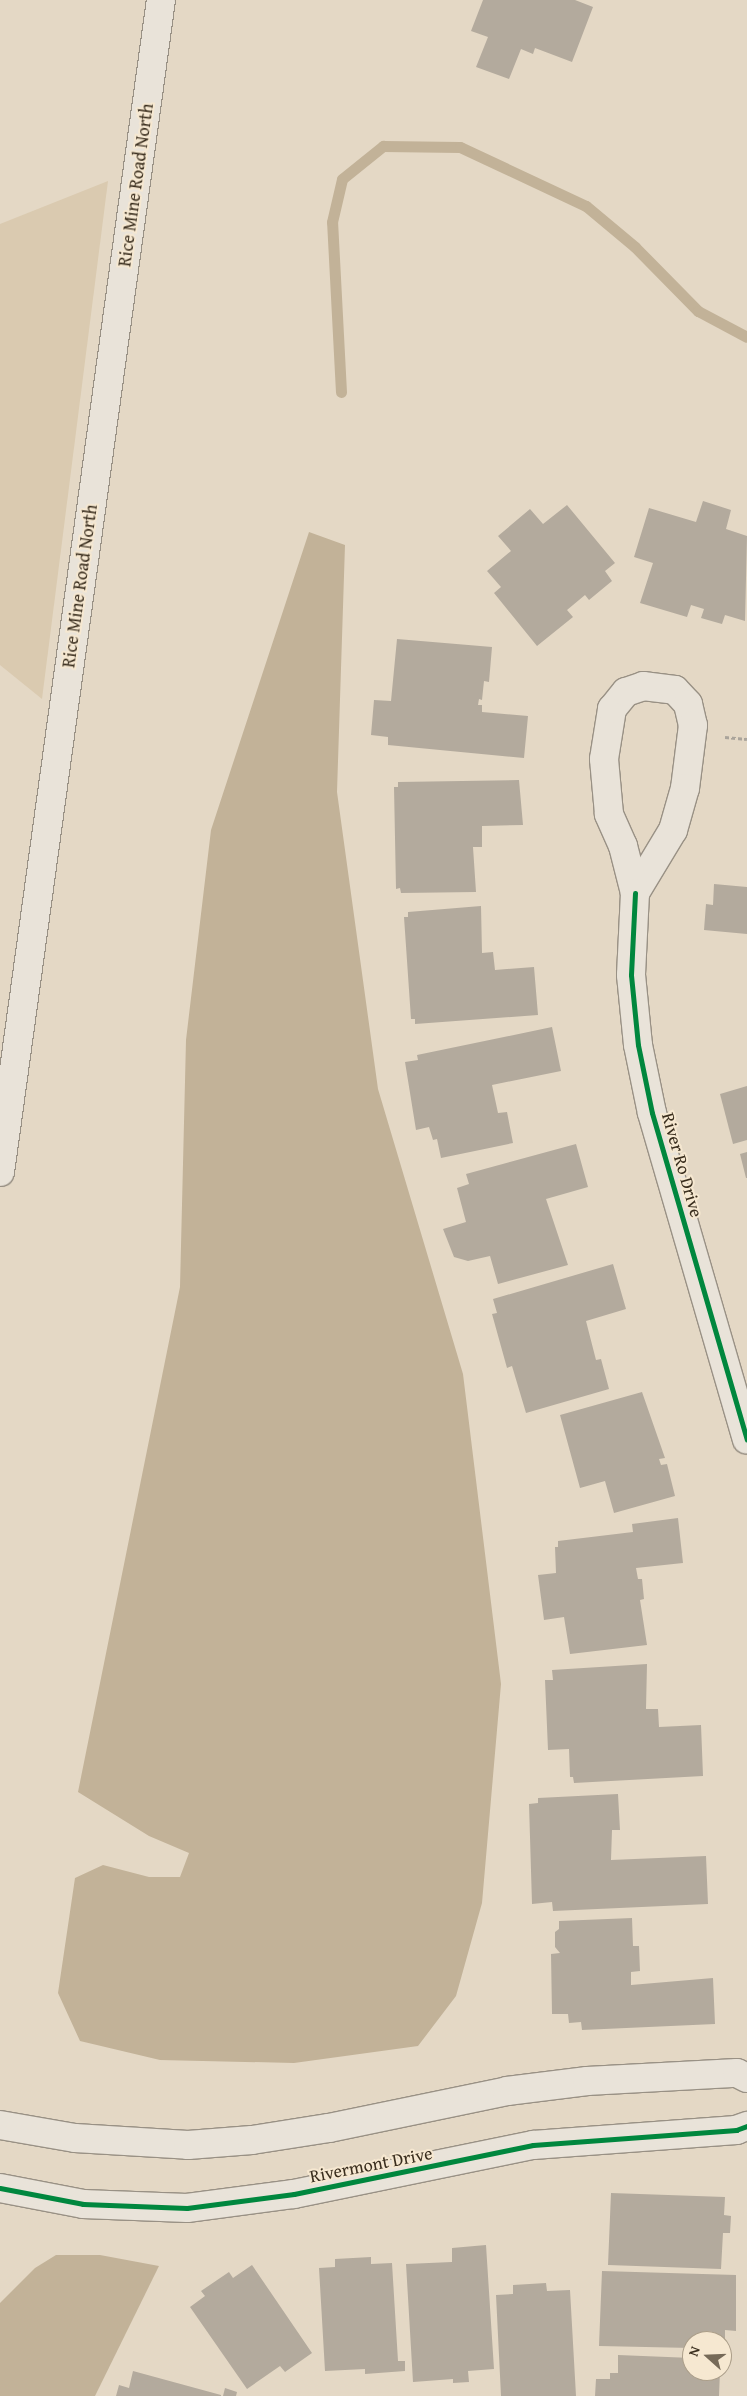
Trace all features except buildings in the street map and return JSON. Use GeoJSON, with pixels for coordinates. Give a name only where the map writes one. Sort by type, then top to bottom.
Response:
{"type":"FeatureCollection","features":[{"type":"Feature","properties":{"kind":"street","name":"Rice Mine Road North"},"geometry":{"type":"LineString","coordinates":[[0,1172],[157,0]]}},
{"type":"Feature","properties":{"kind":"street"},"geometry":{"type":"LineString","coordinates":[[642,686],[659,687],[675,690],[688,704],[693,725],[685,788],[673,830],[635,893],[623,846],[609,814],[604,759],[612,709],[626,692],[642,686]]}},
{"type":"Feature","properties":{"kind":"street","name":"River Ro Drive"},"geometry":{"type":"LineString","coordinates":[[635,893],[631,975],[638,1045],[652,1113],[747,1439]]}},
{"type":"Feature","properties":{"kind":"street"},"geometry":{"type":"LineString","coordinates":[[0,2126],[75,2138],[188,2145],[252,2140],[329,2128],[507,2090],[587,2081],[737,2073],[747,2078]]}},
{"type":"Feature","properties":{"kind":"street","name":"Rivermont Drive"},"geometry":{"type":"LineString","coordinates":[[0,2188],[84,2204],[187,2208],[294,2194],[533,2145],[736,2130],[747,2126]]}},
{"type":"Feature","properties":{"kind":"shaded area"},"geometry":{"type":"Polygon","coordinates":[[[108,181],[42,699],[0,665],[0,224],[108,181]]]}},
{"type":"Feature","properties":{"kind":"shaded area"},"geometry":{"type":"Polygon","coordinates":[[[309,532],[345,545],[337,792],[378,1089],[463,1374],[501,1684],[482,1903],[456,1996],[418,2046],[294,2063],[160,2060],[80,2041],[58,1993],[75,1878],[103,1865],[149,1877],[180,1877],[189,1853],[149,1836],[78,1792],[180,1287],[186,1040],[211,830],[309,532]]]}},
{"type":"Feature","properties":{"kind":"shaded area"},"geometry":{"type":"Polygon","coordinates":[[[56,2255],[100,2255],[159,2266],[95,2396],[0,2396],[0,2303],[35,2268],[56,2255]]]}},
{"type":"Feature","properties":{"kind":"waterway"},"geometry":{"type":"LineString","coordinates":[[341,392],[332,222],[342,179],[383,146],[460,147],[586,206],[635,247],[698,311],[747,337]]}},
{"type":"Feature","properties":{"kind":"cycle path"},"geometry":{"type":"LineString","coordinates":[[635,893],[631,975],[638,1045],[652,1113],[747,1439]]}},
{"type":"Feature","properties":{"kind":"cycle path"},"geometry":{"type":"LineString","coordinates":[[0,2188],[83,2204],[187,2208],[294,2194],[533,2145],[736,2130],[747,2126]]}}]}
